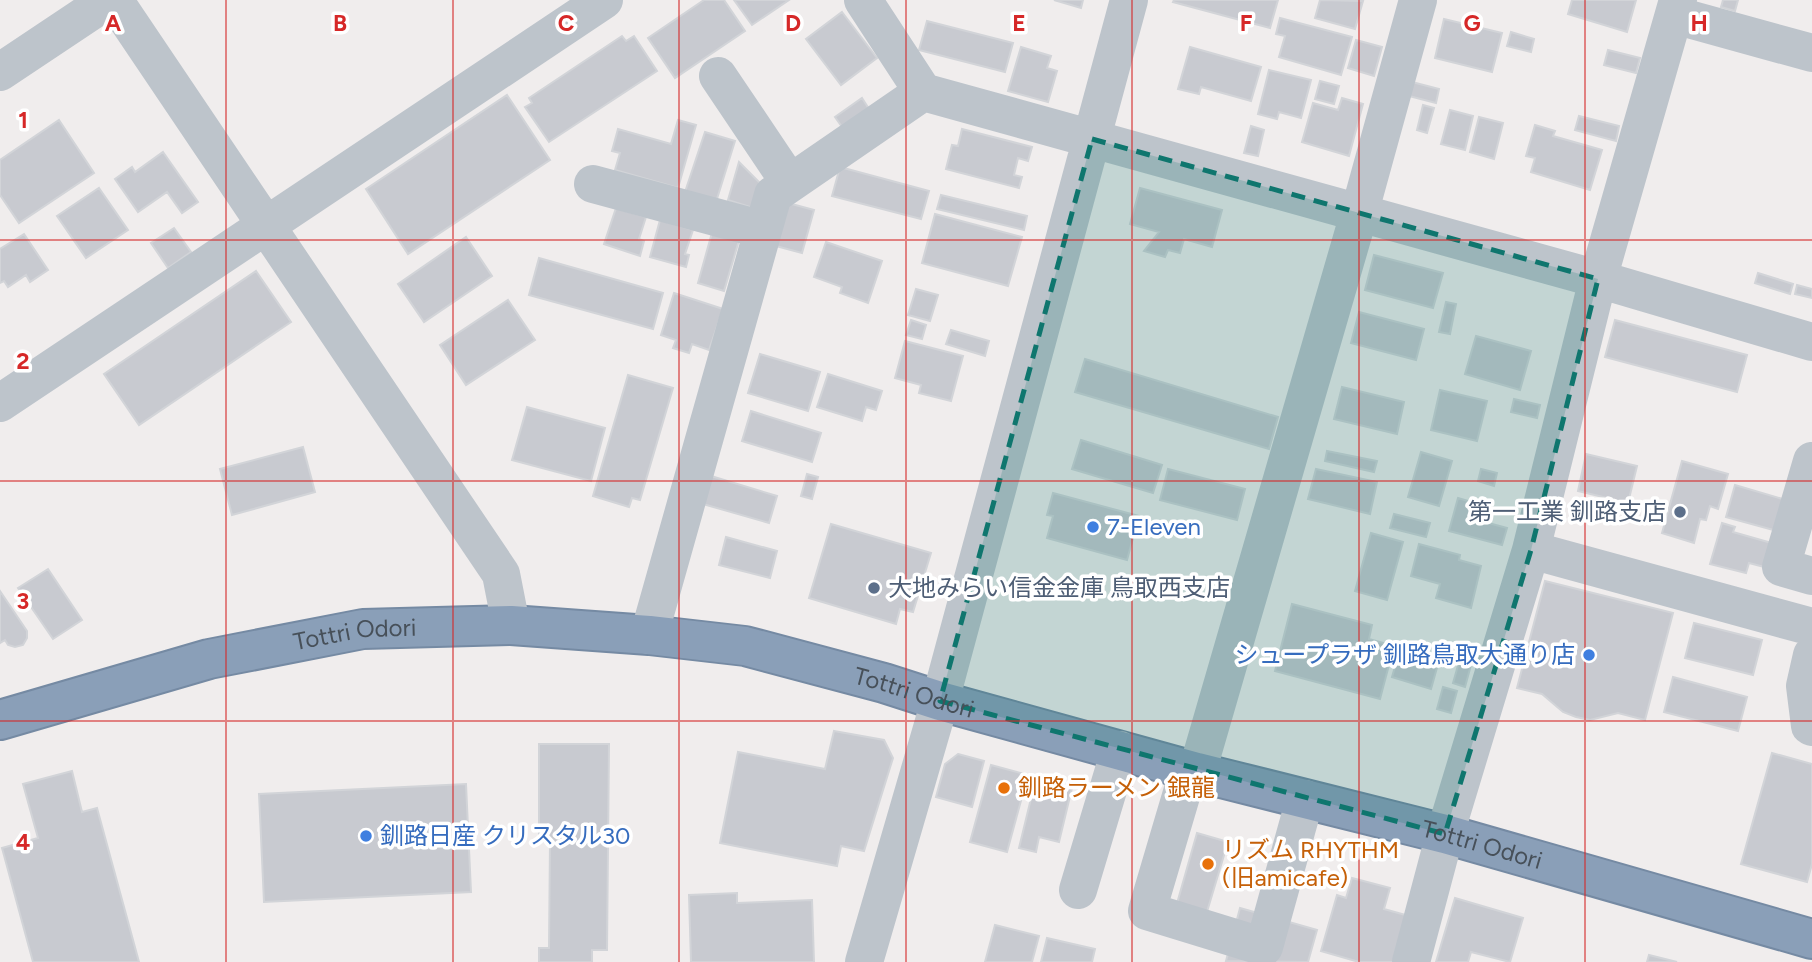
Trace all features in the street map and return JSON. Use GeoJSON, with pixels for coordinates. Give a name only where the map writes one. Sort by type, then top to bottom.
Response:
{"type":"FeatureCollection","features":[{"type":"Feature","properties":{"kind":"highway","name":"Tottri Odori"},"geometry":{"type":"LineString","coordinates":[[0,720],[209,659],[363,629],[511,625],[649,635],[745,646],[884,682],[940,701],[1193,771],[1445,834],[1812,939]]}},
{"type":"Feature","properties":{"kind":"street"},"geometry":{"type":"LineString","coordinates":[[0,72],[108,0]]}},
{"type":"Feature","properties":{"kind":"street"},"geometry":{"type":"LineString","coordinates":[[114,0],[501,574],[511,625]]}},
{"type":"Feature","properties":{"kind":"street"},"geometry":{"type":"LineString","coordinates":[[0,403],[604,0]]}},
{"type":"Feature","properties":{"kind":"street"},"geometry":{"type":"LineString","coordinates":[[863,0],[923,92],[1598,279],[1812,342]]}},
{"type":"Feature","properties":{"kind":"street"},"geometry":{"type":"LineString","coordinates":[[864,962],[940,701],[1129,0]]}},
{"type":"Feature","properties":{"kind":"street"},"geometry":{"type":"LineString","coordinates":[[1306,799],[1264,947],[1147,911],[1193,771],[1359,214],[1418,0]]}},
{"type":"Feature","properties":{"kind":"street"},"geometry":{"type":"LineString","coordinates":[[1411,962],[1445,834],[1531,550],[1598,279],[1676,7],[1812,53]]}},
{"type":"Feature","properties":{"kind":"street"},"geometry":{"type":"LineString","coordinates":[[718,76],[790,183]]}},
{"type":"Feature","properties":{"kind":"street"},"geometry":{"type":"LineString","coordinates":[[649,635],[773,195],[923,92]]}},
{"type":"Feature","properties":{"kind":"street"},"geometry":{"type":"LineString","coordinates":[[593,184],[763,230]]}},
{"type":"Feature","properties":{"kind":"street"},"geometry":{"type":"LineString","coordinates":[[1812,461],[1781,567],[1812,576]]}},
{"type":"Feature","properties":{"kind":"street"},"geometry":{"type":"LineString","coordinates":[[1531,550],[1812,627]]}},
{"type":"Feature","properties":{"kind":"street"},"geometry":{"type":"LineString","coordinates":[[1810,676],[1812,727]]}},
{"type":"Feature","properties":{"kind":"street"},"geometry":{"type":"LineString","coordinates":[[1079,890],[1120,750]]}},
{"type":"Feature","properties":{"kind":"highlighted area"},"geometry":{"type":"Polygon","coordinates":[[[1092,139],[1598,279],[1531,550],[1445,834],[940,701],[1092,139]]]}},
{"type":"Feature","properties":{"kind":"building"},"geometry":{"type":"Polygon","coordinates":[[[704,0],[724,0],[745,31],[675,78],[648,38],[704,0]]]}},
{"type":"Feature","properties":{"kind":"building"},"geometry":{"type":"Polygon","coordinates":[[[734,0],[789,0],[752,25],[734,0]]]}},
{"type":"Feature","properties":{"kind":"building"},"geometry":{"type":"Polygon","coordinates":[[[1054,0],[1083,0],[1081,8],[1054,0]]]}},
{"type":"Feature","properties":{"kind":"building"},"geometry":{"type":"Polygon","coordinates":[[[1278,0],[1270,28],[1173,2],[1278,0]]]}},
{"type":"Feature","properties":{"kind":"building"},"geometry":{"type":"Polygon","coordinates":[[[1320,0],[1363,1],[1355,29],[1315,18],[1320,0]]]}},
{"type":"Feature","properties":{"kind":"building"},"geometry":{"type":"Polygon","coordinates":[[[1572,0],[1636,0],[1627,32],[1568,14],[1572,0]]]}},
{"type":"Feature","properties":{"kind":"building"},"geometry":{"type":"Polygon","coordinates":[[[1723,0],[1738,0],[1735,11],[1721,7],[1723,0]]]}},
{"type":"Feature","properties":{"kind":"building"},"geometry":{"type":"Polygon","coordinates":[[[842,12],[877,58],[841,85],[806,39],[842,12]]]}},
{"type":"Feature","properties":{"kind":"building"},"geometry":{"type":"Polygon","coordinates":[[[1280,18],[1352,37],[1341,75],[1279,57],[1285,36],[1276,34],[1280,18]]]}},
{"type":"Feature","properties":{"kind":"building"},"geometry":{"type":"Polygon","coordinates":[[[1444,19],[1502,33],[1492,72],[1435,58],[1444,19]]]}},
{"type":"Feature","properties":{"kind":"building"},"geometry":{"type":"Polygon","coordinates":[[[927,21],[1013,43],[1005,72],[919,50],[927,21]]]}},
{"type":"Feature","properties":{"kind":"building"},"geometry":{"type":"Polygon","coordinates":[[[1511,32],[1534,39],[1531,52],[1507,46],[1511,32]]]}},
{"type":"Feature","properties":{"kind":"building"},"geometry":{"type":"Polygon","coordinates":[[[622,36],[626,41],[634,36],[657,71],[549,142],[525,107],[532,103],[529,98],[622,36]]]}},
{"type":"Feature","properties":{"kind":"building"},"geometry":{"type":"Polygon","coordinates":[[[1356,40],[1382,47],[1374,76],[1348,68],[1356,40]]]}},
{"type":"Feature","properties":{"kind":"building"},"geometry":{"type":"Polygon","coordinates":[[[1021,47],[1051,56],[1047,68],[1057,71],[1048,102],[1008,91],[1021,47]]]}},
{"type":"Feature","properties":{"kind":"building"},"geometry":{"type":"Polygon","coordinates":[[[1190,47],[1261,67],[1251,101],[1201,87],[1199,94],[1178,89],[1190,47]]]}},
{"type":"Feature","properties":{"kind":"building"},"geometry":{"type":"Polygon","coordinates":[[[1608,50],[1640,58],[1636,73],[1604,65],[1608,50]]]}},
{"type":"Feature","properties":{"kind":"building"},"geometry":{"type":"Polygon","coordinates":[[[1269,70],[1311,80],[1301,118],[1279,112],[1277,119],[1258,114],[1269,70]]]}},
{"type":"Feature","properties":{"kind":"building"},"geometry":{"type":"Polygon","coordinates":[[[1320,81],[1339,86],[1334,104],[1315,99],[1320,81]]]}},
{"type":"Feature","properties":{"kind":"building"},"geometry":{"type":"Polygon","coordinates":[[[1412,82],[1439,89],[1436,103],[1409,96],[1412,82]]]}},
{"type":"Feature","properties":{"kind":"building"},"geometry":{"type":"Polygon","coordinates":[[[507,95],[550,160],[408,254],[366,189],[507,95]]]}},
{"type":"Feature","properties":{"kind":"building"},"geometry":{"type":"Polygon","coordinates":[[[862,98],[869,109],[842,127],[835,117],[862,98]]]}},
{"type":"Feature","properties":{"kind":"building"},"geometry":{"type":"Polygon","coordinates":[[[1342,98],[1363,104],[1349,156],[1302,142],[1313,103],[1338,110],[1342,98]]]}},
{"type":"Feature","properties":{"kind":"building"},"geometry":{"type":"Polygon","coordinates":[[[1423,105],[1434,108],[1427,133],[1417,130],[1423,105]]]}},
{"type":"Feature","properties":{"kind":"building"},"geometry":{"type":"Polygon","coordinates":[[[1450,110],[1473,116],[1465,150],[1441,144],[1450,110]]]}},
{"type":"Feature","properties":{"kind":"building"},"geometry":{"type":"Polygon","coordinates":[[[1579,116],[1619,126],[1616,141],[1575,130],[1579,116]]]}},
{"type":"Feature","properties":{"kind":"building"},"geometry":{"type":"Polygon","coordinates":[[[1479,117],[1503,123],[1494,159],[1470,152],[1479,117]]]}},
{"type":"Feature","properties":{"kind":"building"},"geometry":{"type":"Polygon","coordinates":[[[59,120],[94,173],[19,223],[0,195],[0,160],[59,120]]]}},
{"type":"Feature","properties":{"kind":"building"},"geometry":{"type":"Polygon","coordinates":[[[678,120],[696,125],[678,188],[615,170],[620,153],[612,151],[618,129],[671,144],[678,120]]]}},
{"type":"Feature","properties":{"kind":"building"},"geometry":{"type":"Polygon","coordinates":[[[1535,125],[1555,131],[1553,136],[1602,150],[1590,190],[1531,172],[1535,158],[1526,156],[1535,125]]]}},
{"type":"Feature","properties":{"kind":"building"},"geometry":{"type":"Polygon","coordinates":[[[1251,126],[1264,130],[1258,156],[1244,153],[1251,126]]]}},
{"type":"Feature","properties":{"kind":"building"},"geometry":{"type":"Polygon","coordinates":[[[962,129],[1032,147],[1028,161],[1018,158],[1014,175],[1022,177],[1019,188],[946,169],[952,145],[958,146],[962,129]]]}},
{"type":"Feature","properties":{"kind":"building"},"geometry":{"type":"Polygon","coordinates":[[[705,132],[735,141],[716,202],[685,192],[705,132]]]}},
{"type":"Feature","properties":{"kind":"building"},"geometry":{"type":"Polygon","coordinates":[[[163,152],[198,202],[182,213],[167,192],[138,212],[115,179],[132,167],[135,172],[163,152]]]}},
{"type":"Feature","properties":{"kind":"building"},"geometry":{"type":"Polygon","coordinates":[[[739,162],[760,183],[753,208],[728,200],[739,162]]]}},
{"type":"Feature","properties":{"kind":"building"},"geometry":{"type":"Polygon","coordinates":[[[840,167],[929,191],[921,219],[832,196],[840,167]]]}},
{"type":"Feature","properties":{"kind":"building"},"geometry":{"type":"Polygon","coordinates":[[[99,188],[128,230],[86,258],[57,216],[99,188]]]}},
{"type":"Feature","properties":{"kind":"building"},"geometry":{"type":"Polygon","coordinates":[[[1140,188],[1222,210],[1212,247],[1184,239],[1180,253],[1168,250],[1165,257],[1144,251],[1159,232],[1130,224],[1140,188]]]}},
{"type":"Feature","properties":{"kind":"building"},"geometry":{"type":"Polygon","coordinates":[[[941,195],[1027,216],[1024,230],[937,209],[941,195]]]}},
{"type":"Feature","properties":{"kind":"building"},"geometry":{"type":"Polygon","coordinates":[[[788,203],[814,210],[802,253],[776,246],[788,203]]]}},
{"type":"Feature","properties":{"kind":"building"},"geometry":{"type":"Polygon","coordinates":[[[616,208],[646,217],[639,239],[644,241],[640,256],[604,244],[616,208]]]}},
{"type":"Feature","properties":{"kind":"building"},"geometry":{"type":"Polygon","coordinates":[[[935,214],[1022,237],[1008,286],[922,263],[935,214]]]}},
{"type":"Feature","properties":{"kind":"building"},"geometry":{"type":"Polygon","coordinates":[[[660,220],[693,230],[685,254],[689,255],[686,267],[650,257],[660,220]]]}},
{"type":"Feature","properties":{"kind":"building"},"geometry":{"type":"Polygon","coordinates":[[[174,228],[191,252],[168,268],[151,243],[174,228]]]}},
{"type":"Feature","properties":{"kind":"building"},"geometry":{"type":"Polygon","coordinates":[[[713,229],[740,237],[724,291],[698,283],[713,229]]]}},
{"type":"Feature","properties":{"kind":"building"},"geometry":{"type":"Polygon","coordinates":[[[24,234],[48,270],[30,282],[26,275],[8,287],[4,281],[0,283],[0,249],[24,234]]]}},
{"type":"Feature","properties":{"kind":"building"},"geometry":{"type":"Polygon","coordinates":[[[466,237],[492,276],[424,322],[398,284],[466,237]]]}},
{"type":"Feature","properties":{"kind":"building"},"geometry":{"type":"Polygon","coordinates":[[[826,242],[882,261],[868,303],[840,293],[842,287],[814,277],[826,242]]]}},
{"type":"Feature","properties":{"kind":"building"},"geometry":{"type":"Polygon","coordinates":[[[1374,255],[1443,273],[1433,308],[1365,290],[1374,255]]]}},
{"type":"Feature","properties":{"kind":"building"},"geometry":{"type":"Polygon","coordinates":[[[539,258],[663,293],[653,329],[529,295],[539,258]]]}},
{"type":"Feature","properties":{"kind":"building"},"geometry":{"type":"Polygon","coordinates":[[[256,271],[291,322],[139,425],[104,374],[256,271]]]}},
{"type":"Feature","properties":{"kind":"building"},"geometry":{"type":"Polygon","coordinates":[[[1758,273],[1793,284],[1790,294],[1755,283],[1758,273]]]}},
{"type":"Feature","properties":{"kind":"building"},"geometry":{"type":"Polygon","coordinates":[[[1797,285],[1812,289],[1812,298],[1795,294],[1797,285]]]}},
{"type":"Feature","properties":{"kind":"building"},"geometry":{"type":"Polygon","coordinates":[[[916,289],[938,295],[930,321],[908,315],[916,289]]]}},
{"type":"Feature","properties":{"kind":"building"},"geometry":{"type":"Polygon","coordinates":[[[674,293],[723,309],[709,350],[692,344],[689,353],[673,348],[676,340],[661,335],[674,293]]]}},
{"type":"Feature","properties":{"kind":"building"},"geometry":{"type":"Polygon","coordinates":[[[508,300],[535,340],[466,385],[440,345],[508,300]]]}},
{"type":"Feature","properties":{"kind":"building"},"geometry":{"type":"Polygon","coordinates":[[[1446,302],[1456,304],[1450,334],[1439,332],[1446,302]]]}},
{"type":"Feature","properties":{"kind":"building"},"geometry":{"type":"Polygon","coordinates":[[[1359,312],[1424,329],[1416,360],[1351,343],[1359,312]]]}},
{"type":"Feature","properties":{"kind":"building"},"geometry":{"type":"Polygon","coordinates":[[[911,320],[926,325],[922,339],[906,335],[911,320]]]}},
{"type":"Feature","properties":{"kind":"building"},"geometry":{"type":"Polygon","coordinates":[[[1615,320],[1747,355],[1737,392],[1605,357],[1615,320]]]}},
{"type":"Feature","properties":{"kind":"building"},"geometry":{"type":"Polygon","coordinates":[[[951,330],[989,341],[985,356],[946,344],[951,330]]]}},
{"type":"Feature","properties":{"kind":"building"},"geometry":{"type":"Polygon","coordinates":[[[1476,336],[1531,351],[1520,390],[1465,374],[1476,336]]]}},
{"type":"Feature","properties":{"kind":"building"},"geometry":{"type":"Polygon","coordinates":[[[905,341],[963,356],[951,401],[919,393],[921,385],[895,378],[905,341]]]}},
{"type":"Feature","properties":{"kind":"building"},"geometry":{"type":"Polygon","coordinates":[[[760,354],[820,372],[808,411],[748,393],[760,354]]]}},
{"type":"Feature","properties":{"kind":"building"},"geometry":{"type":"Polygon","coordinates":[[[1085,359],[1278,417],[1269,449],[1075,392],[1085,359]]]}},
{"type":"Feature","properties":{"kind":"building"},"geometry":{"type":"Polygon","coordinates":[[[828,374],[882,391],[876,410],[866,407],[862,421],[817,407],[828,374]]]}},
{"type":"Feature","properties":{"kind":"building"},"geometry":{"type":"Polygon","coordinates":[[[628,375],[673,388],[640,500],[632,498],[629,507],[593,496],[628,375]]]}},
{"type":"Feature","properties":{"kind":"building"},"geometry":{"type":"Polygon","coordinates":[[[1342,387],[1404,402],[1397,434],[1334,419],[1342,387]]]}},
{"type":"Feature","properties":{"kind":"building"},"geometry":{"type":"Polygon","coordinates":[[[1440,390],[1487,401],[1477,441],[1431,430],[1440,390]]]}},
{"type":"Feature","properties":{"kind":"building"},"geometry":{"type":"Polygon","coordinates":[[[1514,399],[1540,405],[1537,418],[1511,412],[1514,399]]]}},
{"type":"Feature","properties":{"kind":"building"},"geometry":{"type":"Polygon","coordinates":[[[527,407],[605,428],[591,481],[512,460],[527,407]]]}},
{"type":"Feature","properties":{"kind":"building"},"geometry":{"type":"Polygon","coordinates":[[[751,411],[821,433],[812,462],[742,441],[751,411]]]}},
{"type":"Feature","properties":{"kind":"building"},"geometry":{"type":"Polygon","coordinates":[[[1081,440],[1162,465],[1153,493],[1072,469],[1081,440]]]}},
{"type":"Feature","properties":{"kind":"building"},"geometry":{"type":"Polygon","coordinates":[[[303,447],[315,492],[232,515],[220,469],[303,447]]]}},
{"type":"Feature","properties":{"kind":"building"},"geometry":{"type":"Polygon","coordinates":[[[1327,451],[1377,461],[1374,472],[1325,461],[1327,451]]]}},
{"type":"Feature","properties":{"kind":"building"},"geometry":{"type":"Polygon","coordinates":[[[1421,452],[1452,461],[1439,506],[1408,497],[1421,452]]]}},
{"type":"Feature","properties":{"kind":"building"},"geometry":{"type":"Polygon","coordinates":[[[1586,454],[1637,466],[1628,503],[1578,491],[1586,454]]]}},
{"type":"Feature","properties":{"kind":"building"},"geometry":{"type":"Polygon","coordinates":[[[1682,461],[1728,474],[1718,509],[1710,506],[1706,520],[1700,519],[1694,543],[1662,533],[1682,461]]]}},
{"type":"Feature","properties":{"kind":"building"},"geometry":{"type":"Polygon","coordinates":[[[1168,469],[1245,489],[1237,520],[1160,500],[1168,469]]]}},
{"type":"Feature","properties":{"kind":"building"},"geometry":{"type":"Polygon","coordinates":[[[1316,469],[1377,482],[1370,514],[1308,499],[1316,469]]]}},
{"type":"Feature","properties":{"kind":"building"},"geometry":{"type":"Polygon","coordinates":[[[1481,469],[1497,473],[1494,486],[1478,481],[1481,469]]]}},
{"type":"Feature","properties":{"kind":"building"},"geometry":{"type":"Polygon","coordinates":[[[807,474],[818,477],[812,499],[801,496],[807,474]]]}},
{"type":"Feature","properties":{"kind":"building"},"geometry":{"type":"Polygon","coordinates":[[[711,476],[777,496],[769,523],[703,504],[711,476]]]}},
{"type":"Feature","properties":{"kind":"building"},"geometry":{"type":"Polygon","coordinates":[[[1735,485],[1786,500],[1777,531],[1726,517],[1735,485]]]}},
{"type":"Feature","properties":{"kind":"building","name":"7-Eleven"},"geometry":{"type":"Polygon","coordinates":[[[1053,493],[1139,516],[1127,560],[1047,538],[1053,516],[1047,515],[1053,493]]]}},
{"type":"Feature","properties":{"kind":"building"},"geometry":{"type":"Polygon","coordinates":[[[1458,498],[1485,506],[1481,521],[1507,528],[1502,545],[1449,531],[1458,498]]]}},
{"type":"Feature","properties":{"kind":"building"},"geometry":{"type":"Polygon","coordinates":[[[1394,514],[1430,523],[1426,537],[1390,528],[1394,514]]]}},
{"type":"Feature","properties":{"kind":"building"},"geometry":{"type":"Polygon","coordinates":[[[1722,523],[1735,527],[1733,532],[1775,544],[1768,568],[1749,563],[1746,573],[1710,564],[1722,523]]]}},
{"type":"Feature","properties":{"kind":"building"},"geometry":{"type":"Polygon","coordinates":[[[831,524],[931,553],[913,612],[900,609],[896,624],[809,598],[831,524]]]}},
{"type":"Feature","properties":{"kind":"building"},"geometry":{"type":"Polygon","coordinates":[[[1371,533],[1403,542],[1387,600],[1355,591],[1371,533]]]}},
{"type":"Feature","properties":{"kind":"building"},"geometry":{"type":"Polygon","coordinates":[[[726,537],[777,551],[770,578],[719,565],[726,537]]]}},
{"type":"Feature","properties":{"kind":"building"},"geometry":{"type":"Polygon","coordinates":[[[1419,544],[1460,555],[1459,560],[1481,566],[1471,608],[1436,598],[1440,584],[1411,576],[1419,544]]]}},
{"type":"Feature","properties":{"kind":"building"},"geometry":{"type":"Polygon","coordinates":[[[48,569],[82,620],[53,639],[18,588],[48,569]]]}},
{"type":"Feature","properties":{"kind":"building"},"geometry":{"type":"Polygon","coordinates":[[[1545,581],[1673,613],[1645,720],[1618,713],[1590,720],[1576,717],[1563,712],[1542,694],[1517,688],[1545,581]]]}},
{"type":"Feature","properties":{"kind":"building"},"geometry":{"type":"Polygon","coordinates":[[[0,591],[27,631],[23,645],[15,647],[8,645],[5,640],[0,643],[0,591]]]}},
{"type":"Feature","properties":{"kind":"building"},"geometry":{"type":"Polygon","coordinates":[[[1292,604],[1372,625],[1369,639],[1394,646],[1380,699],[1275,671],[1292,604]]]}},
{"type":"Feature","properties":{"kind":"building"},"geometry":{"type":"Polygon","coordinates":[[[1694,623],[1762,640],[1753,675],[1685,658],[1694,623]]]}},
{"type":"Feature","properties":{"kind":"building"},"geometry":{"type":"Polygon","coordinates":[[[1401,646],[1440,657],[1431,689],[1392,677],[1401,646]]]}},
{"type":"Feature","properties":{"kind":"building"},"geometry":{"type":"Polygon","coordinates":[[[1459,662],[1471,665],[1465,687],[1453,683],[1459,662]]]}},
{"type":"Feature","properties":{"kind":"building"},"geometry":{"type":"Polygon","coordinates":[[[1673,677],[1747,697],[1738,731],[1664,712],[1673,677]]]}},
{"type":"Feature","properties":{"kind":"building"},"geometry":{"type":"Polygon","coordinates":[[[1443,687],[1457,691],[1451,713],[1437,709],[1443,687]]]}},
{"type":"Feature","properties":{"kind":"building"},"geometry":{"type":"Polygon","coordinates":[[[834,731],[884,740],[893,758],[864,851],[841,846],[837,866],[720,843],[738,752],[825,769],[834,731]]]}},
{"type":"Feature","properties":{"kind":"building"},"geometry":{"type":"Polygon","coordinates":[[[539,744],[609,744],[607,950],[592,950],[592,962],[539,962],[539,948],[549,948],[550,842],[539,841],[539,744]]]}},
{"type":"Feature","properties":{"kind":"building"},"geometry":{"type":"Polygon","coordinates":[[[1772,753],[1812,764],[1812,864],[1807,882],[1741,864],[1772,753]]]}},
{"type":"Feature","properties":{"kind":"building"},"geometry":{"type":"Polygon","coordinates":[[[958,754],[984,761],[972,807],[936,797],[945,764],[958,754]]]}},
{"type":"Feature","properties":{"kind":"building"},"geometry":{"type":"Polygon","coordinates":[[[991,765],[1028,775],[1007,852],[970,842],[991,765]]]}},
{"type":"Feature","properties":{"kind":"building"},"geometry":{"type":"Polygon","coordinates":[[[72,771],[82,812],[97,808],[139,962],[33,962],[2,848],[38,838],[23,784],[72,771]]]}},
{"type":"Feature","properties":{"kind":"building"},"geometry":{"type":"Polygon","coordinates":[[[1036,778],[1072,788],[1059,842],[1039,837],[1036,852],[1019,848],[1036,778]]]}},
{"type":"Feature","properties":{"kind":"building"},"geometry":{"type":"Polygon","coordinates":[[[466,784],[471,892],[264,902],[259,794],[466,784]]]}},
{"type":"Feature","properties":{"kind":"building"},"geometry":{"type":"Polygon","coordinates":[[[1197,833],[1228,842],[1206,915],[1176,907],[1197,833]]]}},
{"type":"Feature","properties":{"kind":"building"},"geometry":{"type":"Polygon","coordinates":[[[1352,878],[1390,888],[1384,909],[1409,916],[1395,962],[1359,962],[1321,951],[1337,895],[1346,898],[1352,878]]]}},
{"type":"Feature","properties":{"kind":"building"},"geometry":{"type":"Polygon","coordinates":[[[737,893],[737,903],[812,900],[814,962],[691,962],[689,895],[737,893]]]}},
{"type":"Feature","properties":{"kind":"building"},"geometry":{"type":"Polygon","coordinates":[[[1455,898],[1523,918],[1510,962],[1471,952],[1468,962],[1436,962],[1455,898]]]}},
{"type":"Feature","properties":{"kind":"building"},"geometry":{"type":"Polygon","coordinates":[[[1240,908],[1317,930],[1308,962],[1226,961],[1240,908]]]}},
{"type":"Feature","properties":{"kind":"building"},"geometry":{"type":"Polygon","coordinates":[[[995,925],[1039,936],[1032,962],[985,962],[995,925]]]}},
{"type":"Feature","properties":{"kind":"building"},"geometry":{"type":"Polygon","coordinates":[[[1047,938],[1095,949],[1092,962],[1041,962],[1047,938]]]}},
{"type":"Feature","properties":{"kind":"building"},"geometry":{"type":"Polygon","coordinates":[[[1649,955],[1677,962],[1647,962],[1649,955]]]}},
{"type":"Feature","properties":{"kind":"place","name":"第一工業 釧路支店"},"geometry":{"type":"Point","coordinates":[1680,512]}},
{"type":"Feature","properties":{"kind":"place","name":"7-Eleven"},"geometry":{"type":"Point","coordinates":[1093,527]}},
{"type":"Feature","properties":{"kind":"place","name":"大地みらい信金金庫 鳥取西支店"},"geometry":{"type":"Point","coordinates":[874,588]}},
{"type":"Feature","properties":{"kind":"place","name":"シュープラザ 釧路鳥取大通り店"},"geometry":{"type":"Point","coordinates":[1589,655]}},
{"type":"Feature","properties":{"kind":"place","name":"釧路ラーメン 銀龍"},"geometry":{"type":"Point","coordinates":[1004,788]}},
{"type":"Feature","properties":{"kind":"place","name":"釧路日産 クリスタル30"},"geometry":{"type":"Point","coordinates":[366,836]}},
{"type":"Feature","properties":{"kind":"place","name":"リズム RHYTHM (旧amicafe)"},"geometry":{"type":"Point","coordinates":[1208,864]}}]}
